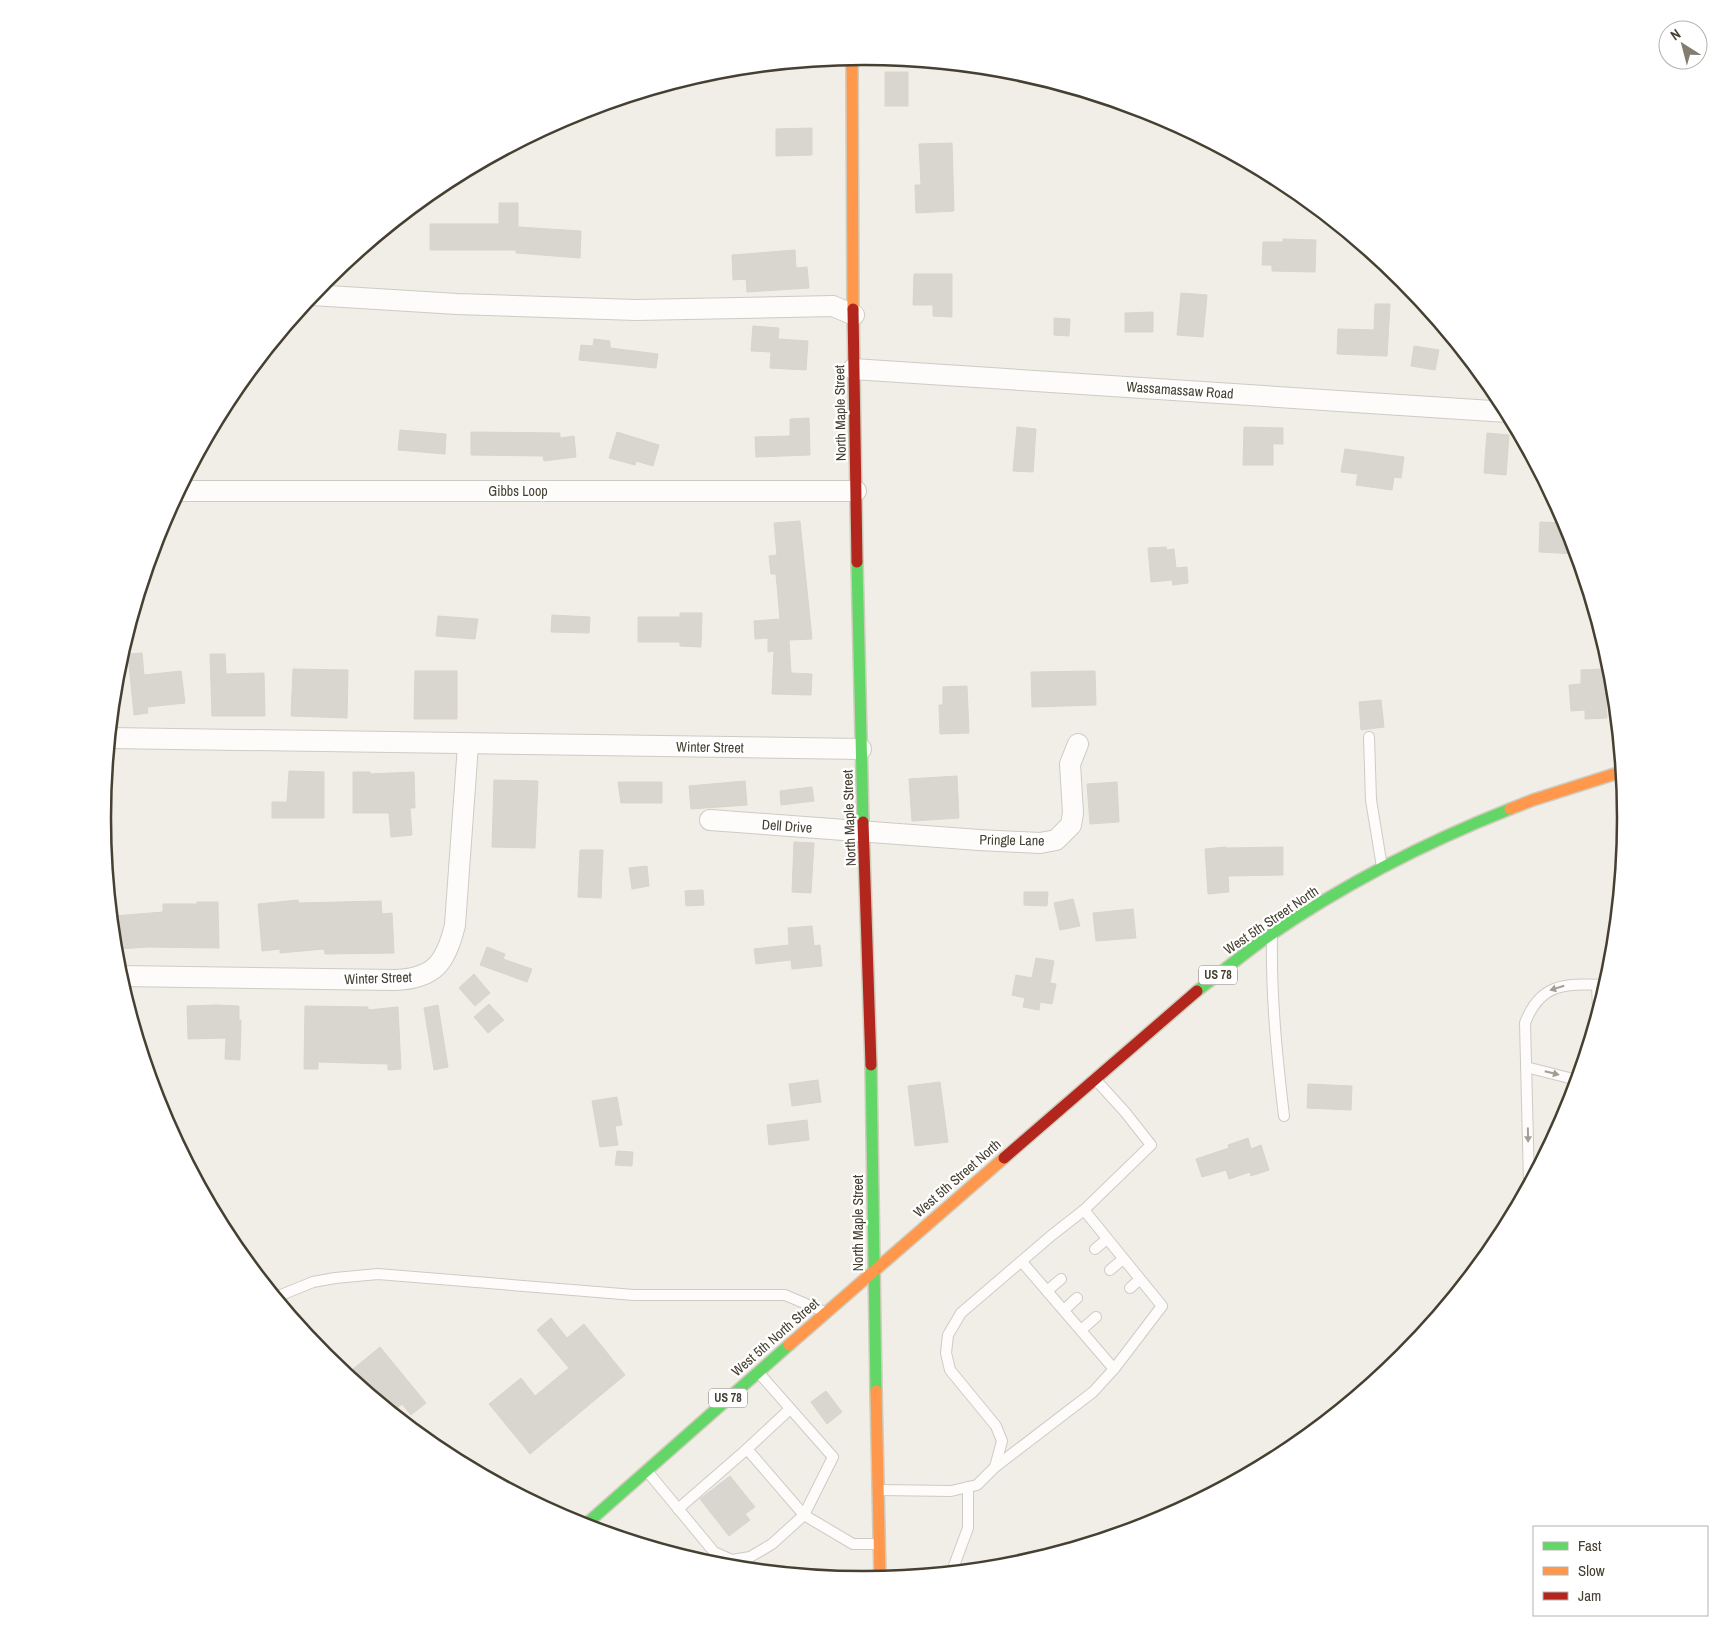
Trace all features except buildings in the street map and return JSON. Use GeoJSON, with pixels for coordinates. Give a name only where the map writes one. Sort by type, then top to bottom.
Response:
{"type":"FeatureCollection","features":[{"type":"Feature","properties":{"kind":"street","name":"North Maple Street"},"geometry":{"type":"LineString","coordinates":[[852,65],[853,369],[861,749],[873,1123],[873,1271],[880,1570]]}},
{"type":"Feature","properties":{"kind":"street"},"geometry":{"type":"LineString","coordinates":[[323,296],[458,304],[636,310],[833,306],[854,314]]}},
{"type":"Feature","properties":{"kind":"street","name":"Wassamassaw Road"},"geometry":{"type":"LineString","coordinates":[[853,369],[1497,411]]}},
{"type":"Feature","properties":{"kind":"street","name":"Gibbs Loop"},"geometry":{"type":"LineString","coordinates":[[186,491],[856,491]]}},
{"type":"Feature","properties":{"kind":"street","name":"Winter Street"},"geometry":{"type":"LineString","coordinates":[[116,738],[468,745],[861,749]]}},
{"type":"Feature","properties":{"kind":"street","name":"Pringle Lane"},"geometry":{"type":"LineString","coordinates":[[864,832],[1040,843],[1056,840],[1071,825],[1073,813],[1070,764],[1078,744]]}},
{"type":"Feature","properties":{"kind":"street","name":"Winter Street"},"geometry":{"type":"LineString","coordinates":[[128,976],[412,980],[430,973],[450,946],[455,925],[468,745]]}},
{"type":"Feature","properties":{"kind":"street","name":"West 5th Street North"},"geometry":{"type":"LineString","coordinates":[[873,1271],[1191,995],[1272,935],[1382,868],[1470,825],[1533,800],[1615,774]]}},
{"type":"Feature","properties":{"kind":"street","name":"Dell Drive"},"geometry":{"type":"LineString","coordinates":[[710,820],[864,832]]}},
{"type":"Feature","properties":{"kind":"street","name":"West 5th North Street"},"geometry":{"type":"LineString","coordinates":[[592,1520],[873,1271]]}},
{"type":"Feature","properties":{"kind":"lane"},"geometry":{"type":"LineString","coordinates":[[1369,737],[1371,800],[1382,868]]}},
{"type":"Feature","properties":{"kind":"lane"},"geometry":{"type":"LineString","coordinates":[[1272,935],[1275,1040],[1284,1116]]}},
{"type":"Feature","properties":{"kind":"lane"},"geometry":{"type":"LineString","coordinates":[[1529,1170],[1525,1023],[1537,1000],[1548,991],[1561,986],[1598,985]]}},
{"type":"Feature","properties":{"kind":"lane"},"geometry":{"type":"LineString","coordinates":[[1526,1067],[1570,1078]]}},
{"type":"Feature","properties":{"kind":"lane"},"geometry":{"type":"LineString","coordinates":[[995,1466],[1002,1441],[996,1426],[950,1370],[946,1353],[948,1335],[961,1314],[1084,1210],[1151,1146],[1125,1112],[1094,1078]]}},
{"type":"Feature","properties":{"kind":"lane"},"geometry":{"type":"LineString","coordinates":[[877,1490],[951,1491],[977,1485],[995,1466],[1093,1392],[1162,1306],[1084,1210]]}},
{"type":"Feature","properties":{"kind":"lane"},"geometry":{"type":"LineString","coordinates":[[1095,1249],[1107,1239]]}},
{"type":"Feature","properties":{"kind":"lane"},"geometry":{"type":"LineString","coordinates":[[1110,1270],[1122,1259]]}},
{"type":"Feature","properties":{"kind":"lane"},"geometry":{"type":"LineString","coordinates":[[1022,1262],[1114,1368]]}},
{"type":"Feature","properties":{"kind":"lane"},"geometry":{"type":"LineString","coordinates":[[282,1295],[313,1282],[378,1274],[634,1295],[785,1295],[826,1312]]}},
{"type":"Feature","properties":{"kind":"lane"},"geometry":{"type":"LineString","coordinates":[[1047,1291],[1061,1279]]}},
{"type":"Feature","properties":{"kind":"lane"},"geometry":{"type":"LineString","coordinates":[[1130,1288],[1139,1280]]}},
{"type":"Feature","properties":{"kind":"lane"},"geometry":{"type":"LineString","coordinates":[[1064,1310],[1077,1298]]}},
{"type":"Feature","properties":{"kind":"lane"},"geometry":{"type":"LineString","coordinates":[[1081,1330],[1096,1317]]}},
{"type":"Feature","properties":{"kind":"lane"},"geometry":{"type":"LineString","coordinates":[[734,1560],[750,1557],[772,1544],[804,1515],[833,1457],[757,1372]]}},
{"type":"Feature","properties":{"kind":"lane"},"geometry":{"type":"LineString","coordinates":[[678,1508],[790,1409]]}},
{"type":"Feature","properties":{"kind":"lane"},"geometry":{"type":"LineString","coordinates":[[747,1448],[804,1515],[853,1544],[879,1544]]}},
{"type":"Feature","properties":{"kind":"lane"},"geometry":{"type":"LineString","coordinates":[[646,1471],[714,1552],[730,1559]]}},
{"type":"Feature","properties":{"kind":"lane"},"geometry":{"type":"LineString","coordinates":[[954,1566],[968,1528],[968,1487]]}},
{"type":"Feature","properties":{"kind":"traffic: fast"},"geometry":{"type":"LineString","coordinates":[[857,562],[863,822]]}},
{"type":"Feature","properties":{"kind":"traffic: fast"},"geometry":{"type":"LineString","coordinates":[[1197,991],[1263,940],[1352,884],[1414,851],[1510,809]]}},
{"type":"Feature","properties":{"kind":"traffic: fast"},"geometry":{"type":"LineString","coordinates":[[871,1065],[876,1391]]}},
{"type":"Feature","properties":{"kind":"traffic: fast"},"geometry":{"type":"LineString","coordinates":[[591,1520],[789,1345]]}},
{"type":"Feature","properties":{"kind":"traffic: slow"},"geometry":{"type":"LineString","coordinates":[[852,65],[853,309]]}},
{"type":"Feature","properties":{"kind":"traffic: slow"},"geometry":{"type":"LineString","coordinates":[[1510,809],[1615,774]]}},
{"type":"Feature","properties":{"kind":"traffic: slow"},"geometry":{"type":"LineString","coordinates":[[789,1345],[1004,1158]]}},
{"type":"Feature","properties":{"kind":"traffic: slow"},"geometry":{"type":"LineString","coordinates":[[876,1391],[880,1570]]}},
{"type":"Feature","properties":{"kind":"traffic: jam"},"geometry":{"type":"LineString","coordinates":[[853,309],[857,562]]}},
{"type":"Feature","properties":{"kind":"traffic: jam"},"geometry":{"type":"LineString","coordinates":[[863,822],[871,1065]]}},
{"type":"Feature","properties":{"kind":"traffic: jam"},"geometry":{"type":"LineString","coordinates":[[1004,1158],[1197,991]]}}]}
